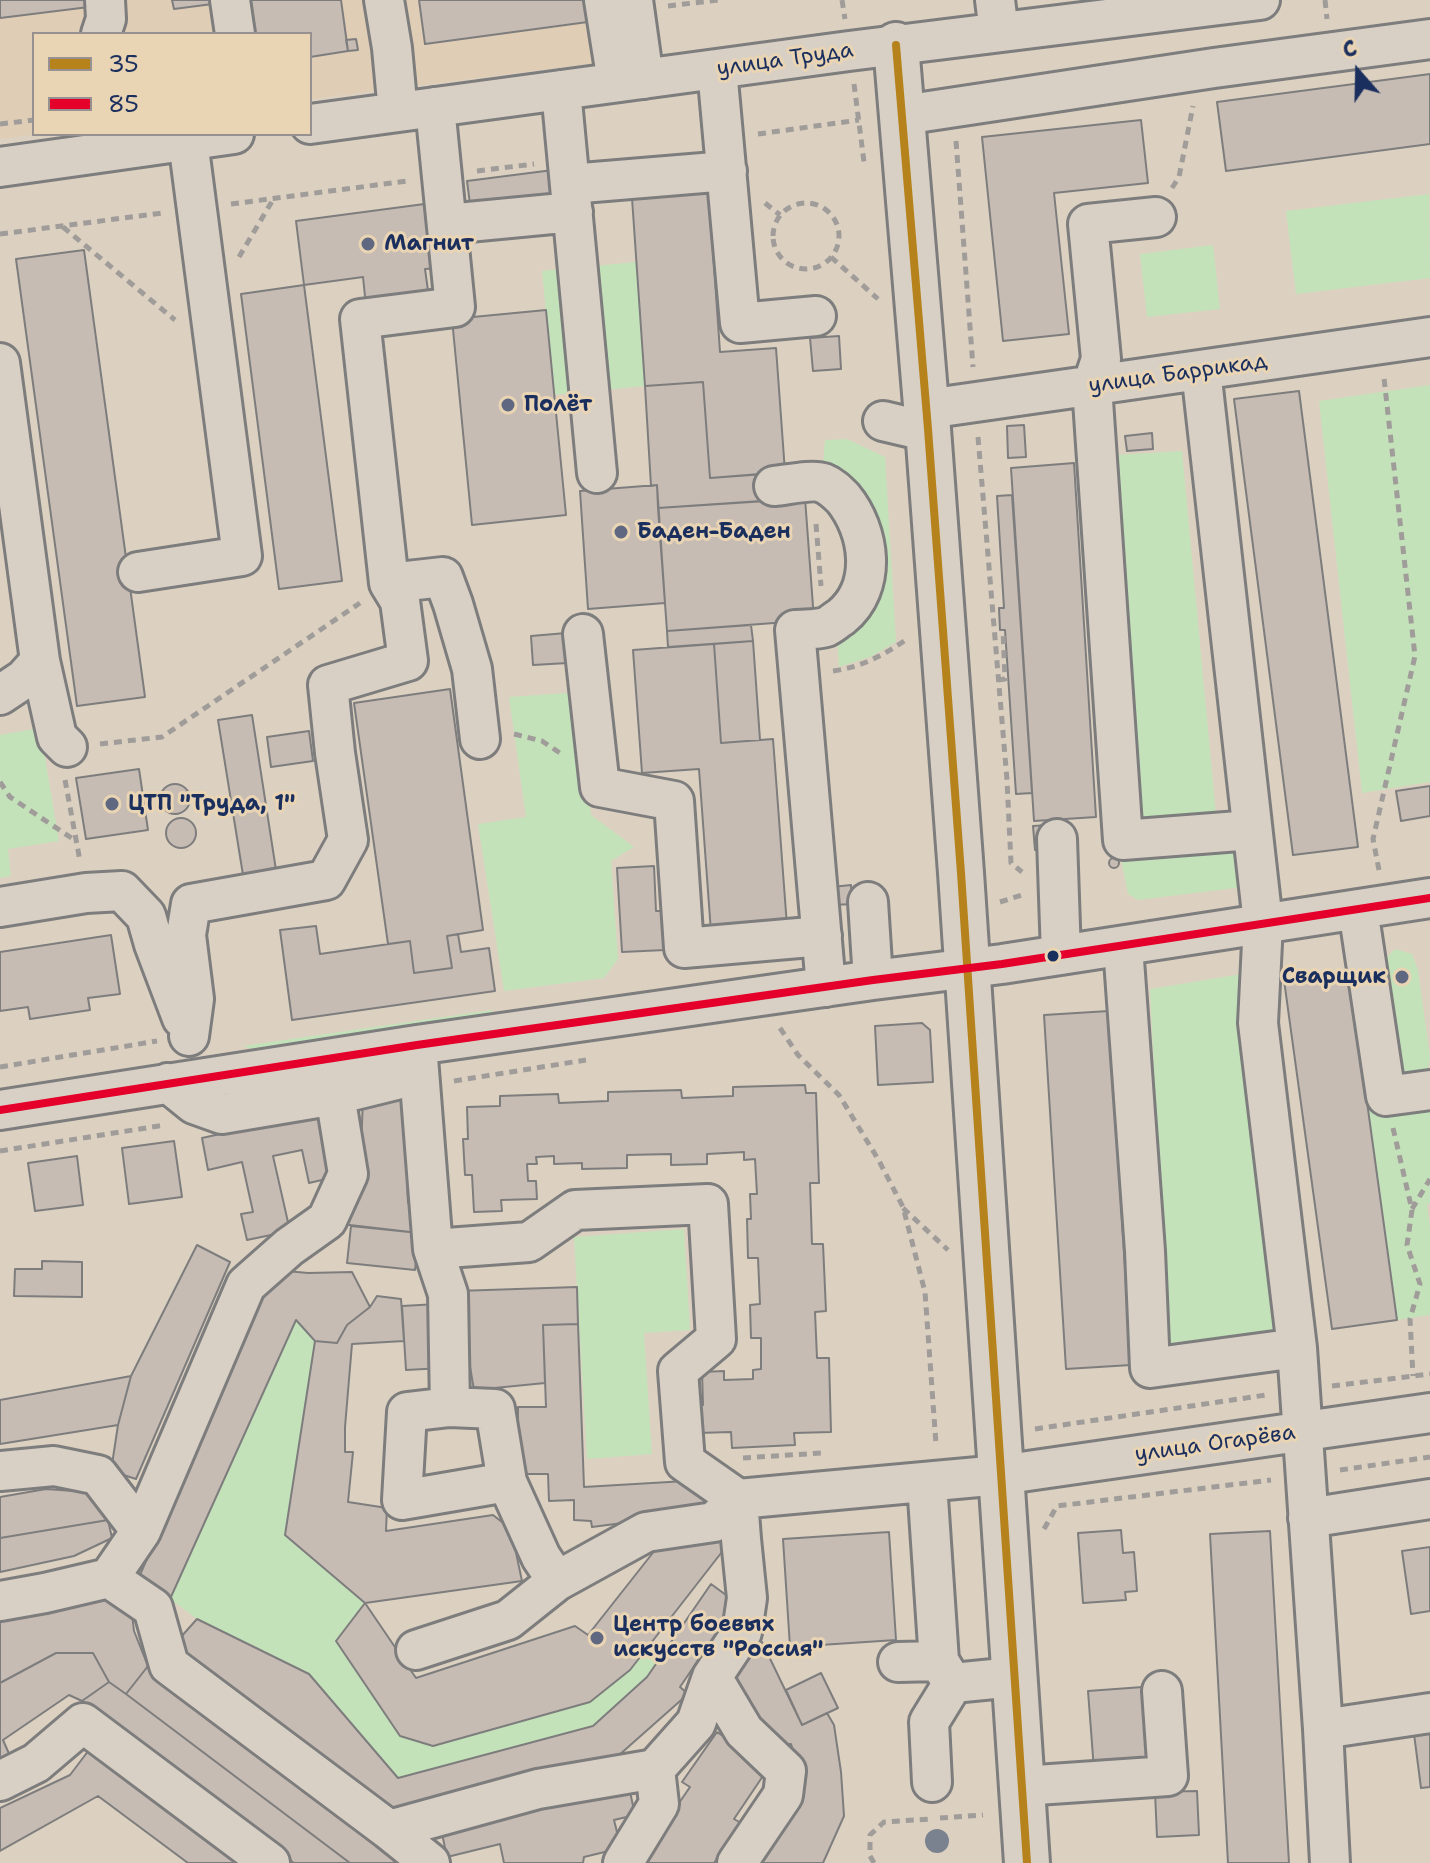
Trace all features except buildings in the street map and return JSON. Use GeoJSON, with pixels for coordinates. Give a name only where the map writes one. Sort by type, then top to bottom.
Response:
{"type":"FeatureCollection","features":[{"type":"Feature","properties":{"kind":"main road"},"geometry":{"type":"LineString","coordinates":[[896,45],[928,419],[1027,1863]]}},
{"type":"Feature","properties":{"kind":"street"},"geometry":{"type":"LineString","coordinates":[[102,32],[106,19],[105,0]]}},
{"type":"Feature","properties":{"kind":"street"},"geometry":{"type":"LineString","coordinates":[[230,0],[235,32]]}},
{"type":"Feature","properties":{"kind":"street"},"geometry":{"type":"LineString","coordinates":[[384,0],[398,112]]}},
{"type":"Feature","properties":{"kind":"street"},"geometry":{"type":"LineString","coordinates":[[1225,67],[1242,2]]}},
{"type":"Feature","properties":{"kind":"street","name":"улица Труда"},"geometry":{"type":"LineString","coordinates":[[312,124],[896,45],[997,16],[1242,2]]}},
{"type":"Feature","properties":{"kind":"street"},"geometry":{"type":"LineString","coordinates":[[624,3],[631,81]]}},
{"type":"Feature","properties":{"kind":"street"},"geometry":{"type":"LineString","coordinates":[[903,115],[1430,39]]}},
{"type":"Feature","properties":{"kind":"street"},"geometry":{"type":"LineString","coordinates":[[717,69],[740,323],[816,316]]}},
{"type":"Feature","properties":{"kind":"street"},"geometry":{"type":"LineString","coordinates":[[561,90],[597,473]]}},
{"type":"Feature","properties":{"kind":"street"},"geometry":{"type":"LineString","coordinates":[[185,1089],[194,999],[186,935],[191,904],[326,880],[348,840],[328,685],[408,661],[400,601],[389,583],[360,319],[455,307],[435,107]]}},
{"type":"Feature","properties":{"kind":"street"},"geometry":{"type":"LineString","coordinates":[[0,167],[106,143],[188,141],[221,136]]}},
{"type":"Feature","properties":{"kind":"street"},"geometry":{"type":"LineString","coordinates":[[138,572],[242,556],[188,141]]}},
{"type":"Feature","properties":{"kind":"street"},"geometry":{"type":"LineString","coordinates":[[447,224],[571,198],[727,171]]}},
{"type":"Feature","properties":{"kind":"street"},"geometry":{"type":"LineString","coordinates":[[1156,217],[1088,224],[1101,359],[1092,386],[1123,840],[1252,830]]}},
{"type":"Feature","properties":{"kind":"street","name":"улица Баррикад"},"geometry":{"type":"LineString","coordinates":[[883,421],[917,429],[928,419],[1092,386],[1430,337]]}},
{"type":"Feature","properties":{"kind":"street"},"geometry":{"type":"LineString","coordinates":[[0,363],[40,661],[62,742]]}},
{"type":"Feature","properties":{"kind":"street"},"geometry":{"type":"LineString","coordinates":[[1201,370],[1263,923],[1258,1023],[1297,1348],[1330,1863]]}},
{"type":"Feature","properties":{"kind":"street"},"geometry":{"type":"LineString","coordinates":[[774,486],[821,482],[836,491],[853,511],[864,538],[867,565],[860,592],[847,611],[828,627],[795,630],[826,987]]}},
{"type":"Feature","properties":{"kind":"street"},"geometry":{"type":"LineString","coordinates":[[389,583],[443,577],[472,669],[480,739]]}},
{"type":"Feature","properties":{"kind":"street"},"geometry":{"type":"LineString","coordinates":[[583,634],[600,787],[674,801],[689,1007]]}},
{"type":"Feature","properties":{"kind":"street"},"geometry":{"type":"LineString","coordinates":[[0,695],[24,679],[40,661]]}},
{"type":"Feature","properties":{"kind":"street"},"geometry":{"type":"LineString","coordinates":[[1057,839],[1061,955]]}},
{"type":"Feature","properties":{"kind":"street"},"geometry":{"type":"LineString","coordinates":[[0,907],[86,893],[122,891],[146,916],[189,1036]]}},
{"type":"Feature","properties":{"kind":"street"},"geometry":{"type":"LineString","coordinates":[[0,1110],[185,1089],[417,1045],[1061,955],[1430,898]]}},
{"type":"Feature","properties":{"kind":"street"},"geometry":{"type":"LineString","coordinates":[[868,902],[873,980]]}},
{"type":"Feature","properties":{"kind":"street"},"geometry":{"type":"LineString","coordinates":[[1358,909],[1386,1096],[1430,1090]]}},
{"type":"Feature","properties":{"kind":"street"},"geometry":{"type":"LineString","coordinates":[[684,948],[822,936]]}},
{"type":"Feature","properties":{"kind":"street"},"geometry":{"type":"LineString","coordinates":[[1123,946],[1145,1251],[1150,1368],[1297,1348]]}},
{"type":"Feature","properties":{"kind":"street"},"geometry":{"type":"LineString","coordinates":[[185,1089],[222,1114],[335,1095],[396,1080],[417,1045]]}},
{"type":"Feature","properties":{"kind":"street"},"geometry":{"type":"LineString","coordinates":[[417,1045],[433,1249],[448,1294],[450,1407]]}},
{"type":"Feature","properties":{"kind":"street"},"geometry":{"type":"LineString","coordinates":[[0,1601],[109,1578],[141,1531],[246,1285],[289,1247],[327,1220],[348,1174],[335,1095]]}},
{"type":"Feature","properties":{"kind":"street"},"geometry":{"type":"LineString","coordinates":[[433,1249],[529,1242],[575,1210],[708,1204],[716,1339],[678,1371],[685,1462],[738,1499]]}},
{"type":"Feature","properties":{"kind":"street"},"geometry":{"type":"LineString","coordinates":[[507,1482],[402,1500],[407,1412],[450,1407],[495,1409],[507,1482],[541,1557],[557,1581]]}},
{"type":"Feature","properties":{"kind":"street","name":"улица Огарёва"},"geometry":{"type":"LineString","coordinates":[[738,1499],[1000,1475],[1430,1413]]}},
{"type":"Feature","properties":{"kind":"street"},"geometry":{"type":"LineString","coordinates":[[0,1471],[54,1466],[98,1475],[141,1531]]}},
{"type":"Feature","properties":{"kind":"street"},"geometry":{"type":"LineString","coordinates":[[927,1483],[946,1672],[929,1722],[917,1738],[932,1782]]}},
{"type":"Feature","properties":{"kind":"street"},"geometry":{"type":"LineString","coordinates":[[416,1650],[508,1620],[557,1581],[646,1532],[714,1522],[738,1499]]}},
{"type":"Feature","properties":{"kind":"street"},"geometry":{"type":"LineString","coordinates":[[389,1830],[538,1789],[655,1769],[696,1723],[712,1677],[742,1632],[747,1598],[738,1499]]}},
{"type":"Feature","properties":{"kind":"street"},"geometry":{"type":"LineString","coordinates":[[1308,1518],[1430,1499]]}},
{"type":"Feature","properties":{"kind":"street"},"geometry":{"type":"LineString","coordinates":[[109,1578],[153,1608],[169,1665],[430,1863]]}},
{"type":"Feature","properties":{"kind":"street"},"geometry":{"type":"LineString","coordinates":[[898,1662],[946,1672],[1014,1677]]}},
{"type":"Feature","properties":{"kind":"street"},"geometry":{"type":"LineString","coordinates":[[712,1677],[744,1731],[786,1771],[783,1795],[737,1863]]}},
{"type":"Feature","properties":{"kind":"street"},"geometry":{"type":"LineString","coordinates":[[1022,1786],[1168,1776],[1162,1691]]}},
{"type":"Feature","properties":{"kind":"street"},"geometry":{"type":"LineString","coordinates":[[1323,1729],[1430,1713]]}},
{"type":"Feature","properties":{"kind":"street"},"geometry":{"type":"LineString","coordinates":[[0,1781],[36,1763],[83,1723],[270,1863]]}},
{"type":"Feature","properties":{"kind":"street"},"geometry":{"type":"LineString","coordinates":[[623,1863],[659,1804],[655,1769]]}},
{"type":"Feature","properties":{"kind":"path"},"geometry":{"type":"LineString","coordinates":[[624,3],[718,0]]}},
{"type":"Feature","properties":{"kind":"path"},"geometry":{"type":"LineString","coordinates":[[1156,217],[1179,177],[1191,109],[1225,67]]}},
{"type":"Feature","properties":{"kind":"path"},"geometry":{"type":"LineString","coordinates":[[954,106],[972,358]]}},
{"type":"Feature","properties":{"kind":"path"},"geometry":{"type":"LineString","coordinates":[[0,124],[32,120]]}},
{"type":"Feature","properties":{"kind":"path"},"geometry":{"type":"LineString","coordinates":[[210,306],[274,198]]}},
{"type":"Feature","properties":{"kind":"path"},"geometry":{"type":"LineString","coordinates":[[803,203],[827,211],[839,233],[831,257],[821,265],[808,269],[796,268],[784,261],[776,251],[773,239],[774,226],[780,215],[790,207],[803,203]]}},
{"type":"Feature","properties":{"kind":"path"},"geometry":{"type":"LineString","coordinates":[[62,226],[216,354]]}},
{"type":"Feature","properties":{"kind":"path"},"geometry":{"type":"LineString","coordinates":[[831,257],[881,302]]}},
{"type":"Feature","properties":{"kind":"path"},"geometry":{"type":"LineString","coordinates":[[1379,870],[1373,839],[1415,656],[1383,369]]}},
{"type":"Feature","properties":{"kind":"path"},"geometry":{"type":"LineString","coordinates":[[809,546],[818,542],[819,566],[810,564]]}},
{"type":"Feature","properties":{"kind":"path"},"geometry":{"type":"LineString","coordinates":[[86,893],[62,742],[162,737],[389,583]]}},
{"type":"Feature","properties":{"kind":"path"},"geometry":{"type":"LineString","coordinates":[[998,680],[1005,679],[1003,630]]}},
{"type":"Feature","properties":{"kind":"path"},"geometry":{"type":"LineString","coordinates":[[829,672],[857,667],[884,655],[909,638]]}},
{"type":"Feature","properties":{"kind":"path"},"geometry":{"type":"LineString","coordinates":[[0,782],[10,797],[77,842]]}},
{"type":"Feature","properties":{"kind":"path"},"geometry":{"type":"LineString","coordinates":[[779,1027],[798,1055],[839,1095],[903,1207],[925,1292],[936,1444]]}},
{"type":"Feature","properties":{"kind":"path"},"geometry":{"type":"LineString","coordinates":[[0,1151],[163,1126],[185,1089]]}},
{"type":"Feature","properties":{"kind":"path"},"geometry":{"type":"LineString","coordinates":[[1386,1096],[1412,1210],[1407,1245],[1420,1284],[1410,1319],[1413,1376]]}},
{"type":"Feature","properties":{"kind":"path"},"geometry":{"type":"LineString","coordinates":[[1412,1210],[1430,1179]]}},
{"type":"Feature","properties":{"kind":"path"},"geometry":{"type":"LineString","coordinates":[[903,1207],[948,1250]]}},
{"type":"Feature","properties":{"kind":"path"},"geometry":{"type":"LineString","coordinates":[[1035,1429],[1430,1374]]}},
{"type":"Feature","properties":{"kind":"path"},"geometry":{"type":"LineString","coordinates":[[1004,1535],[1044,1529],[1057,1506],[1430,1457]]}},
{"type":"Feature","properties":{"kind":"path"},"geometry":{"type":"LineString","coordinates":[[874,1863],[870,1856],[870,1835],[884,1822],[983,1815]]}},
{"type":"Feature","properties":{"kind":"shaded area"},"geometry":{"type":"Polygon","coordinates":[[[0,0],[617,0],[627,59],[312,99],[312,32],[32,32],[32,135],[0,139],[0,0]]]}},
{"type":"Feature","properties":{"kind":"green space"},"geometry":{"type":"Polygon","coordinates":[[[1429,194],[1430,278],[1296,294],[1286,211],[1429,194]]]}},
{"type":"Feature","properties":{"kind":"green space"},"geometry":{"type":"Polygon","coordinates":[[[1213,245],[1220,309],[1147,317],[1140,254],[1213,245]]]}},
{"type":"Feature","properties":{"kind":"green space"},"geometry":{"type":"Polygon","coordinates":[[[636,262],[645,386],[554,395],[542,271],[636,262]]]}},
{"type":"Feature","properties":{"kind":"green space"},"geometry":{"type":"Polygon","coordinates":[[[1430,385],[1430,782],[1362,793],[1319,401],[1430,385]]]}},
{"type":"Feature","properties":{"kind":"green space"},"geometry":{"type":"Polygon","coordinates":[[[847,439],[885,457],[896,642],[870,657],[839,667],[837,632],[876,532],[873,507],[857,483],[823,464],[825,440],[847,439]]]}},
{"type":"Feature","properties":{"kind":"green space"},"geometry":{"type":"Polygon","coordinates":[[[1182,451],[1217,826],[1143,831],[1115,455],[1182,451]]]}},
{"type":"Feature","properties":{"kind":"green space"},"geometry":{"type":"Polygon","coordinates":[[[580,692],[591,815],[634,847],[611,861],[618,959],[604,978],[504,991],[478,824],[526,817],[509,697],[580,692]]]}},
{"type":"Feature","properties":{"kind":"green space"},"geometry":{"type":"Polygon","coordinates":[[[40,728],[59,841],[8,849],[11,876],[0,878],[0,735],[40,728]]]}},
{"type":"Feature","properties":{"kind":"green space"},"geometry":{"type":"Polygon","coordinates":[[[1247,841],[1243,887],[1138,900],[1128,894],[1121,859],[1128,851],[1247,841]]]}},
{"type":"Feature","properties":{"kind":"green space"},"geometry":{"type":"Polygon","coordinates":[[[1395,949],[1412,954],[1418,970],[1430,1057],[1426,1078],[1404,1081],[1395,1070],[1383,961],[1395,949]]]}},
{"type":"Feature","properties":{"kind":"green space"},"geometry":{"type":"Polygon","coordinates":[[[1242,974],[1284,1335],[1168,1350],[1150,989],[1242,974]]]}},
{"type":"Feature","properties":{"kind":"green space"},"geometry":{"type":"Polygon","coordinates":[[[492,1010],[493,1019],[267,1054],[243,1046],[492,1010]]]}},
{"type":"Feature","properties":{"kind":"green space"},"geometry":{"type":"Polygon","coordinates":[[[1430,1103],[1430,1203],[1427,1204],[1430,1315],[1397,1320],[1368,1111],[1430,1103]]]}},
{"type":"Feature","properties":{"kind":"green space"},"geometry":{"type":"Polygon","coordinates":[[[684,1229],[690,1330],[644,1333],[652,1454],[587,1459],[574,1237],[684,1229]]]}},
{"type":"Feature","properties":{"kind":"green space"},"geometry":{"type":"Polygon","coordinates":[[[296,1320],[315,1341],[285,1535],[365,1603],[336,1641],[400,1736],[433,1746],[590,1702],[630,1670],[649,1645],[666,1650],[647,1677],[593,1726],[398,1778],[309,1674],[197,1619],[170,1599],[296,1320]]]}},
{"type":"Feature","properties":{"kind":"transit line","name":"35"},"geometry":{"type":"LineString","coordinates":[[896,45],[961,873],[1027,1863]]}},
{"type":"Feature","properties":{"kind":"transit line","name":"85"},"geometry":{"type":"LineString","coordinates":[[0,1110],[417,1045],[1002,964],[1430,898]]}},
{"type":"Feature","properties":{"kind":"place","name":"Магнит"},"geometry":{"type":"Point","coordinates":[368,244]}},
{"type":"Feature","properties":{"kind":"place","name":"Полёт"},"geometry":{"type":"Point","coordinates":[508,405]}},
{"type":"Feature","properties":{"kind":"place","name":"Баден-Баден"},"geometry":{"type":"Point","coordinates":[621,532]}},
{"type":"Feature","properties":{"kind":"place","name":"ЦТП \"Труда, 1\""},"geometry":{"type":"Point","coordinates":[112,804]}},
{"type":"Feature","properties":{"kind":"place","name":"Сварщик"},"geometry":{"type":"Point","coordinates":[1402,977]}},
{"type":"Feature","properties":{"kind":"place","name":"Центр боевых искусств \"Россия\""},"geometry":{"type":"Point","coordinates":[597,1638]}}]}
